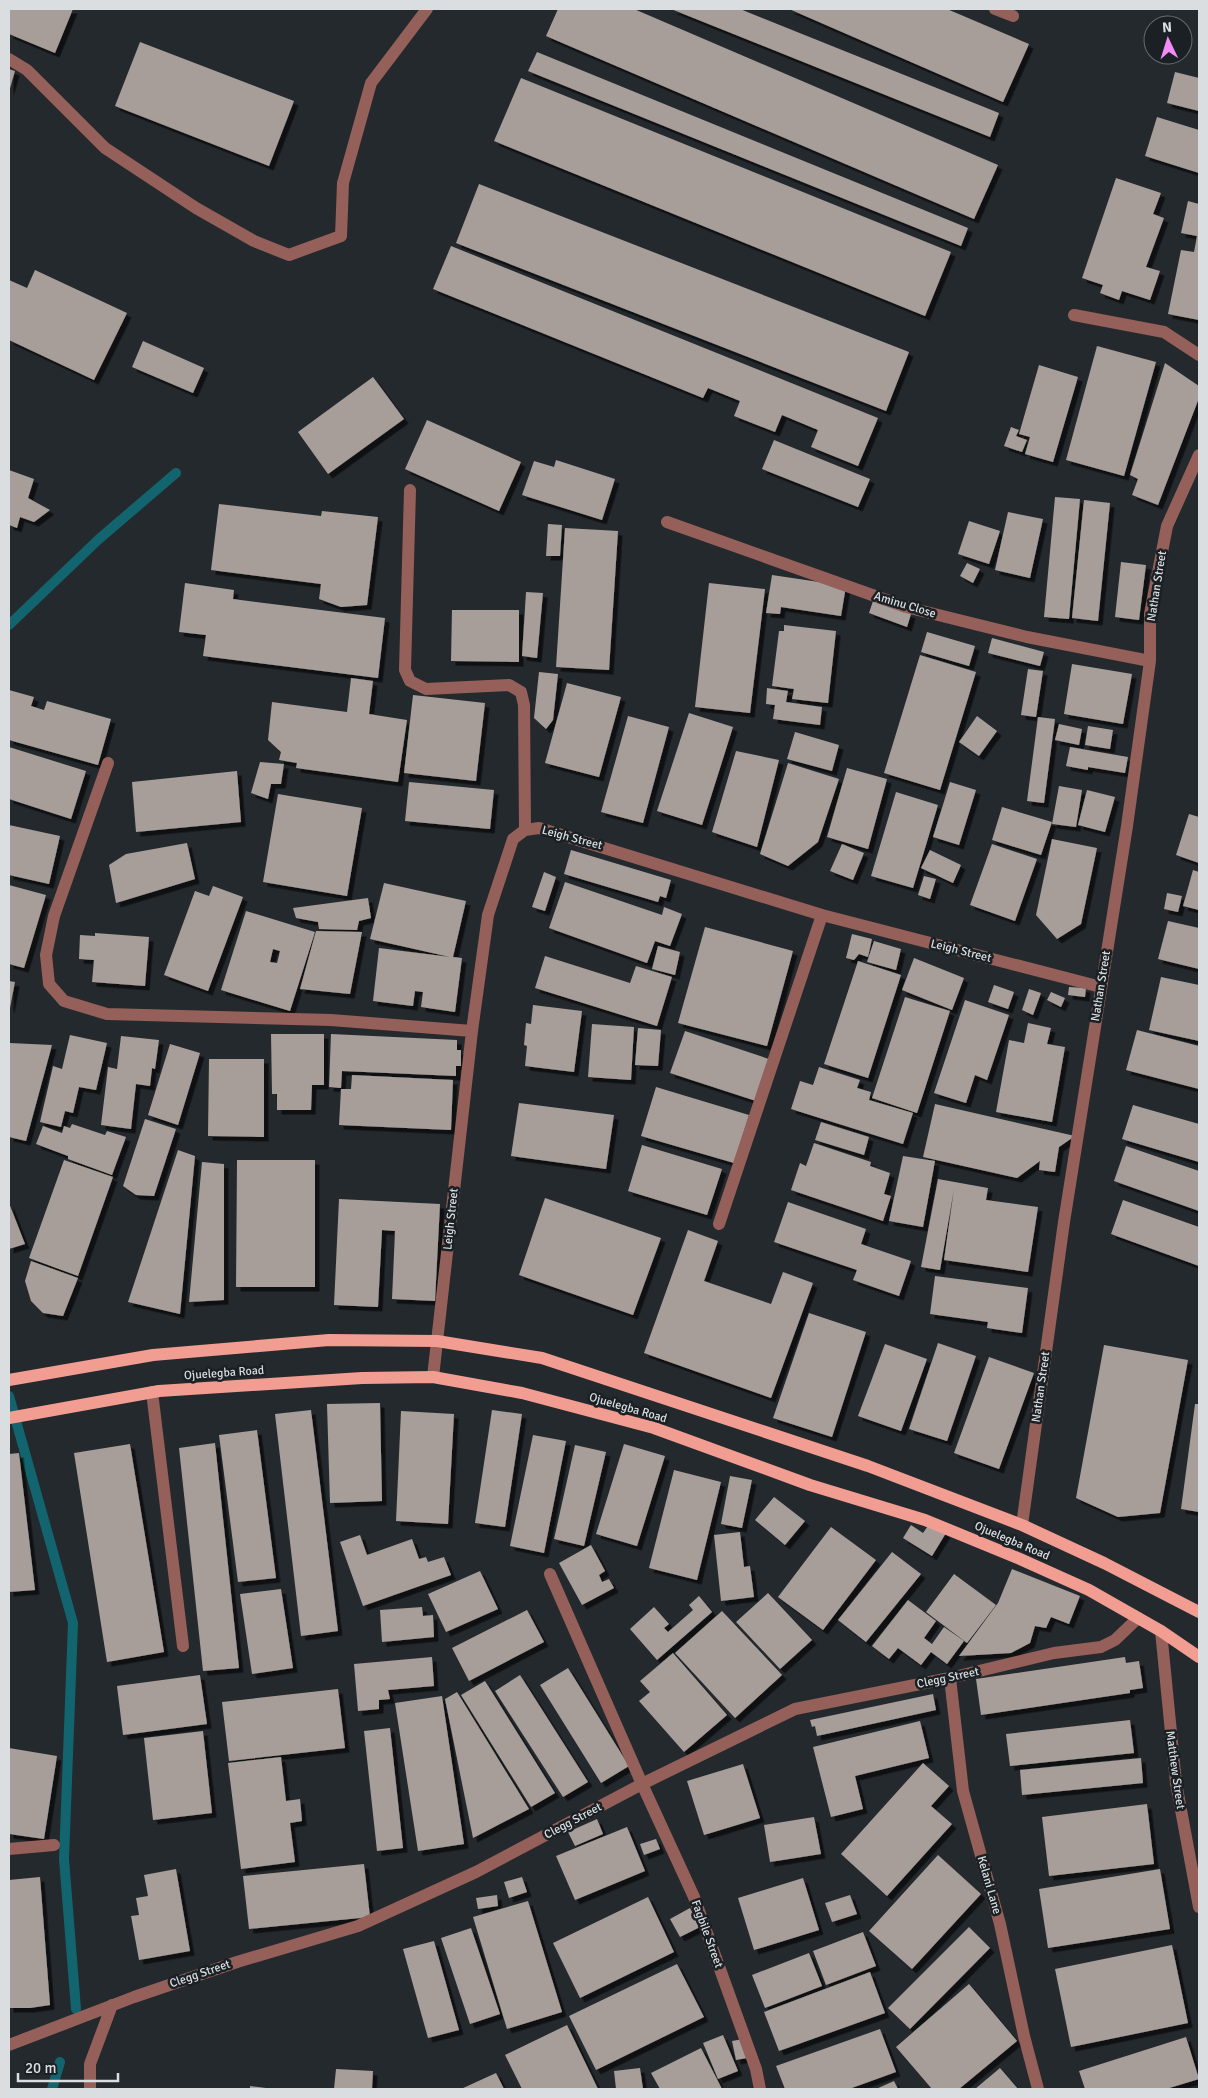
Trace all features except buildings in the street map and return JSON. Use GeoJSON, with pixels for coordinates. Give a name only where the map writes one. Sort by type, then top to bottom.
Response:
{"type":"FeatureCollection","features":[{"type":"Feature","properties":{"kind":"main road","name":"Ojuelegba Road"},"geometry":{"type":"LineString","coordinates":[[9,1380],[153,1356],[329,1340],[438,1341],[542,1358],[868,1466],[1022,1525],[1104,1563],[1199,1612]]}},
{"type":"Feature","properties":{"kind":"main road","name":"Ojuelegba Road"},"geometry":{"type":"LineString","coordinates":[[9,1418],[152,1392],[362,1378],[433,1377],[522,1392],[654,1428],[810,1485],[925,1520],[1020,1558],[1089,1590],[1161,1631],[1199,1657]]}},
{"type":"Feature","properties":{"kind":"street"},"geometry":{"type":"LineString","coordinates":[[9,59],[27,70],[105,148],[196,208],[254,241],[289,255],[341,236],[343,183],[371,83],[427,9]]}},
{"type":"Feature","properties":{"kind":"street"},"geometry":{"type":"LineString","coordinates":[[995,9],[1013,16]]}},
{"type":"Feature","properties":{"kind":"street"},"geometry":{"type":"LineString","coordinates":[[1074,315],[1164,332],[1199,356]]}},
{"type":"Feature","properties":{"kind":"street","name":"Nathan Street"},"geometry":{"type":"LineString","coordinates":[[1022,1525],[1064,1222],[1150,661],[1150,614],[1167,526],[1199,455]]}},
{"type":"Feature","properties":{"kind":"street"},"geometry":{"type":"LineString","coordinates":[[410,490],[404,670],[410,681],[426,689],[509,685],[521,692],[524,705],[525,830]]}},
{"type":"Feature","properties":{"kind":"street","name":"Aminu Close"},"geometry":{"type":"LineString","coordinates":[[667,522],[906,607],[1027,637],[1150,661]]}},
{"type":"Feature","properties":{"kind":"street"},"geometry":{"type":"LineString","coordinates":[[108,763],[54,916],[46,954],[49,984],[64,1001],[107,1014],[331,1020],[472,1031]]}},
{"type":"Feature","properties":{"kind":"street","name":"Leigh Street"},"geometry":{"type":"LineString","coordinates":[[433,1377],[472,1031],[488,915],[513,839],[525,830],[538,828],[586,841],[822,915],[1100,986]]}},
{"type":"Feature","properties":{"kind":"street"},"geometry":{"type":"LineString","coordinates":[[719,1224],[822,915]]}},
{"type":"Feature","properties":{"kind":"street"},"geometry":{"type":"LineString","coordinates":[[152,1392],[183,1646]]}},
{"type":"Feature","properties":{"kind":"street","name":"Fagbile Street"},"geometry":{"type":"LineString","coordinates":[[550,1574],[694,1897],[756,2069],[760,2089]]}},
{"type":"Feature","properties":{"kind":"street","name":"Clegg Street"},"geometry":{"type":"LineString","coordinates":[[9,2045],[112,2005],[237,1962],[358,1926],[476,1872],[642,1784],[796,1710],[950,1678],[1054,1653],[1101,1648],[1114,1640],[1138,1618]]}},
{"type":"Feature","properties":{"kind":"street","name":"Matthew Street"},"geometry":{"type":"LineString","coordinates":[[1161,1631],[1176,1783],[1199,1908]]}},
{"type":"Feature","properties":{"kind":"street","name":"Kelani Lane"},"geometry":{"type":"LineString","coordinates":[[950,1678],[962,1791],[1000,1924],[1024,2036],[1038,2089]]}},
{"type":"Feature","properties":{"kind":"street"},"geometry":{"type":"LineString","coordinates":[[9,1850],[54,1845]]}},
{"type":"Feature","properties":{"kind":"street"},"geometry":{"type":"LineString","coordinates":[[90,2089],[90,2064],[112,2005]]}},
{"type":"Feature","properties":{"kind":"waterway"},"geometry":{"type":"LineString","coordinates":[[9,625],[99,539],[176,473]]}},
{"type":"Feature","properties":{"kind":"waterway"},"geometry":{"type":"LineString","coordinates":[[9,1396],[73,1623],[64,1859],[76,2009]]}},
{"type":"Feature","properties":{"kind":"waterway"},"geometry":{"type":"LineString","coordinates":[[52,2089],[60,2062]]}}]}
